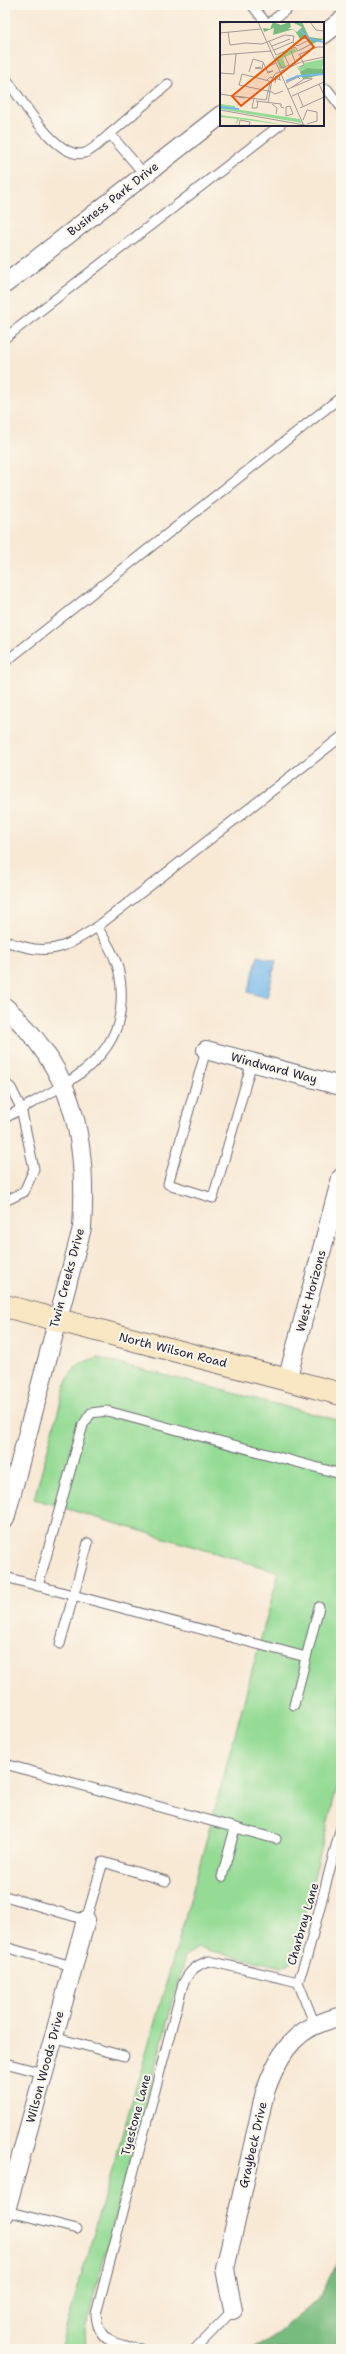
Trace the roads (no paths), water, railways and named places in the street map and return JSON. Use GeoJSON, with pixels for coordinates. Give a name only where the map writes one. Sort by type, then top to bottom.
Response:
{"type":"FeatureCollection","features":[{"type":"Feature","properties":{"kind":"main road","name":"North Wilson Road"},"geometry":{"type":"LineString","coordinates":[[5,1306],[341,1394]]}},
{"type":"Feature","properties":{"kind":"street"},"geometry":{"type":"LineString","coordinates":[[324,34],[341,21]]}},
{"type":"Feature","properties":{"kind":"street","name":"Business Park Drive"},"geometry":{"type":"LineString","coordinates":[[5,284],[220,116]]}},
{"type":"Feature","properties":{"kind":"street","name":"Twin Creeks Drive"},"geometry":{"type":"LineString","coordinates":[[5,1007],[22,1022],[39,1044],[64,1085],[77,1120],[82,1155],[84,1189],[82,1228],[56,1320],[6,1514]]}},
{"type":"Feature","properties":{"kind":"street","name":"Windward Way"},"geometry":{"type":"LineString","coordinates":[[206,1050],[341,1086]]}},
{"type":"Feature","properties":{"kind":"street","name":"West Horizons"},"geometry":{"type":"LineString","coordinates":[[287,1380],[341,1178]]}},
{"type":"Feature","properties":{"kind":"street","name":"Wilson Woods Drive"},"geometry":{"type":"LineString","coordinates":[[5,2212],[86,1920]]}},
{"type":"Feature","properties":{"kind":"street","name":"Graybeck Drive"},"geometry":{"type":"LineString","coordinates":[[233,2310],[225,2269],[265,2092],[274,2065],[289,2044],[303,2031],[315,2025],[341,2017]]}},
{"type":"Feature","properties":{"kind":"lane"},"geometry":{"type":"LineString","coordinates":[[252,5],[267,22]]}},
{"type":"Feature","properties":{"kind":"lane"},"geometry":{"type":"LineString","coordinates":[[269,22],[292,5]]}},
{"type":"Feature","properties":{"kind":"lane"},"geometry":{"type":"LineString","coordinates":[[5,78],[54,144],[73,153],[85,153],[110,134],[168,84]]}},
{"type":"Feature","properties":{"kind":"lane"},"geometry":{"type":"LineString","coordinates":[[324,88],[341,107]]}},
{"type":"Feature","properties":{"kind":"lane"},"geometry":{"type":"LineString","coordinates":[[5,338],[279,126]]}},
{"type":"Feature","properties":{"kind":"lane"},"geometry":{"type":"LineString","coordinates":[[110,134],[145,175]]}},
{"type":"Feature","properties":{"kind":"lane"},"geometry":{"type":"LineString","coordinates":[[5,662],[341,397]]}},
{"type":"Feature","properties":{"kind":"lane"},"geometry":{"type":"LineString","coordinates":[[5,940],[32,949],[49,951],[71,944],[97,927],[341,737]]}},
{"type":"Feature","properties":{"kind":"lane"},"geometry":{"type":"LineString","coordinates":[[5,1118],[64,1085],[91,1065],[107,1048],[117,1030],[121,1009],[120,974],[115,956],[97,927]]}},
{"type":"Feature","properties":{"kind":"lane"},"geometry":{"type":"LineString","coordinates":[[206,1050],[168,1184],[213,1198],[252,1062]]}},
{"type":"Feature","properties":{"kind":"lane"},"geometry":{"type":"LineString","coordinates":[[5,1083],[11,1088],[21,1108],[34,1169],[24,1192],[5,1201]]}},
{"type":"Feature","properties":{"kind":"lane"},"geometry":{"type":"LineString","coordinates":[[38,1586],[83,1425],[91,1413],[107,1411],[341,1474]]}},
{"type":"Feature","properties":{"kind":"lane"},"geometry":{"type":"LineString","coordinates":[[60,1644],[88,1543]]}},
{"type":"Feature","properties":{"kind":"lane"},"geometry":{"type":"LineString","coordinates":[[5,1577],[306,1657]]}},
{"type":"Feature","properties":{"kind":"lane"},"geometry":{"type":"LineString","coordinates":[[294,1705],[320,1607]]}},
{"type":"Feature","properties":{"kind":"lane"},"geometry":{"type":"LineString","coordinates":[[5,1764],[276,1839]]}},
{"type":"Feature","properties":{"kind":"lane"},"geometry":{"type":"LineString","coordinates":[[222,1877],[235,1828]]}},
{"type":"Feature","properties":{"kind":"lane","name":"Charbray Lane"},"geometry":{"type":"LineString","coordinates":[[315,2025],[298,1982],[307,1956],[341,1828]]}},
{"type":"Feature","properties":{"kind":"lane"},"geometry":{"type":"LineString","coordinates":[[5,1896],[86,1920],[103,1862],[166,1881]]}},
{"type":"Feature","properties":{"kind":"lane"},"geometry":{"type":"LineString","coordinates":[[5,1947],[72,1966]]}},
{"type":"Feature","properties":{"kind":"lane","name":"Tyestone Lane"},"geometry":{"type":"LineString","coordinates":[[140,2349],[116,2344],[104,2336],[97,2327],[96,2314],[183,1984],[189,1972],[199,1964],[210,1961],[298,1982]]}},
{"type":"Feature","properties":{"kind":"lane"},"geometry":{"type":"LineString","coordinates":[[53,2037],[124,2056]]}},
{"type":"Feature","properties":{"kind":"lane"},"geometry":{"type":"LineString","coordinates":[[5,2063],[43,2073]]}},
{"type":"Feature","properties":{"kind":"lane"},"geometry":{"type":"LineString","coordinates":[[5,2212],[77,2229]]}},
{"type":"Feature","properties":{"kind":"lane"},"geometry":{"type":"LineString","coordinates":[[195,2349],[233,2310]]}},
{"type":"Feature","properties":{"kind":"water"},"geometry":{"type":"Polygon","coordinates":[[[258,956],[276,961],[267,998],[248,992],[258,956]]]}}]}
